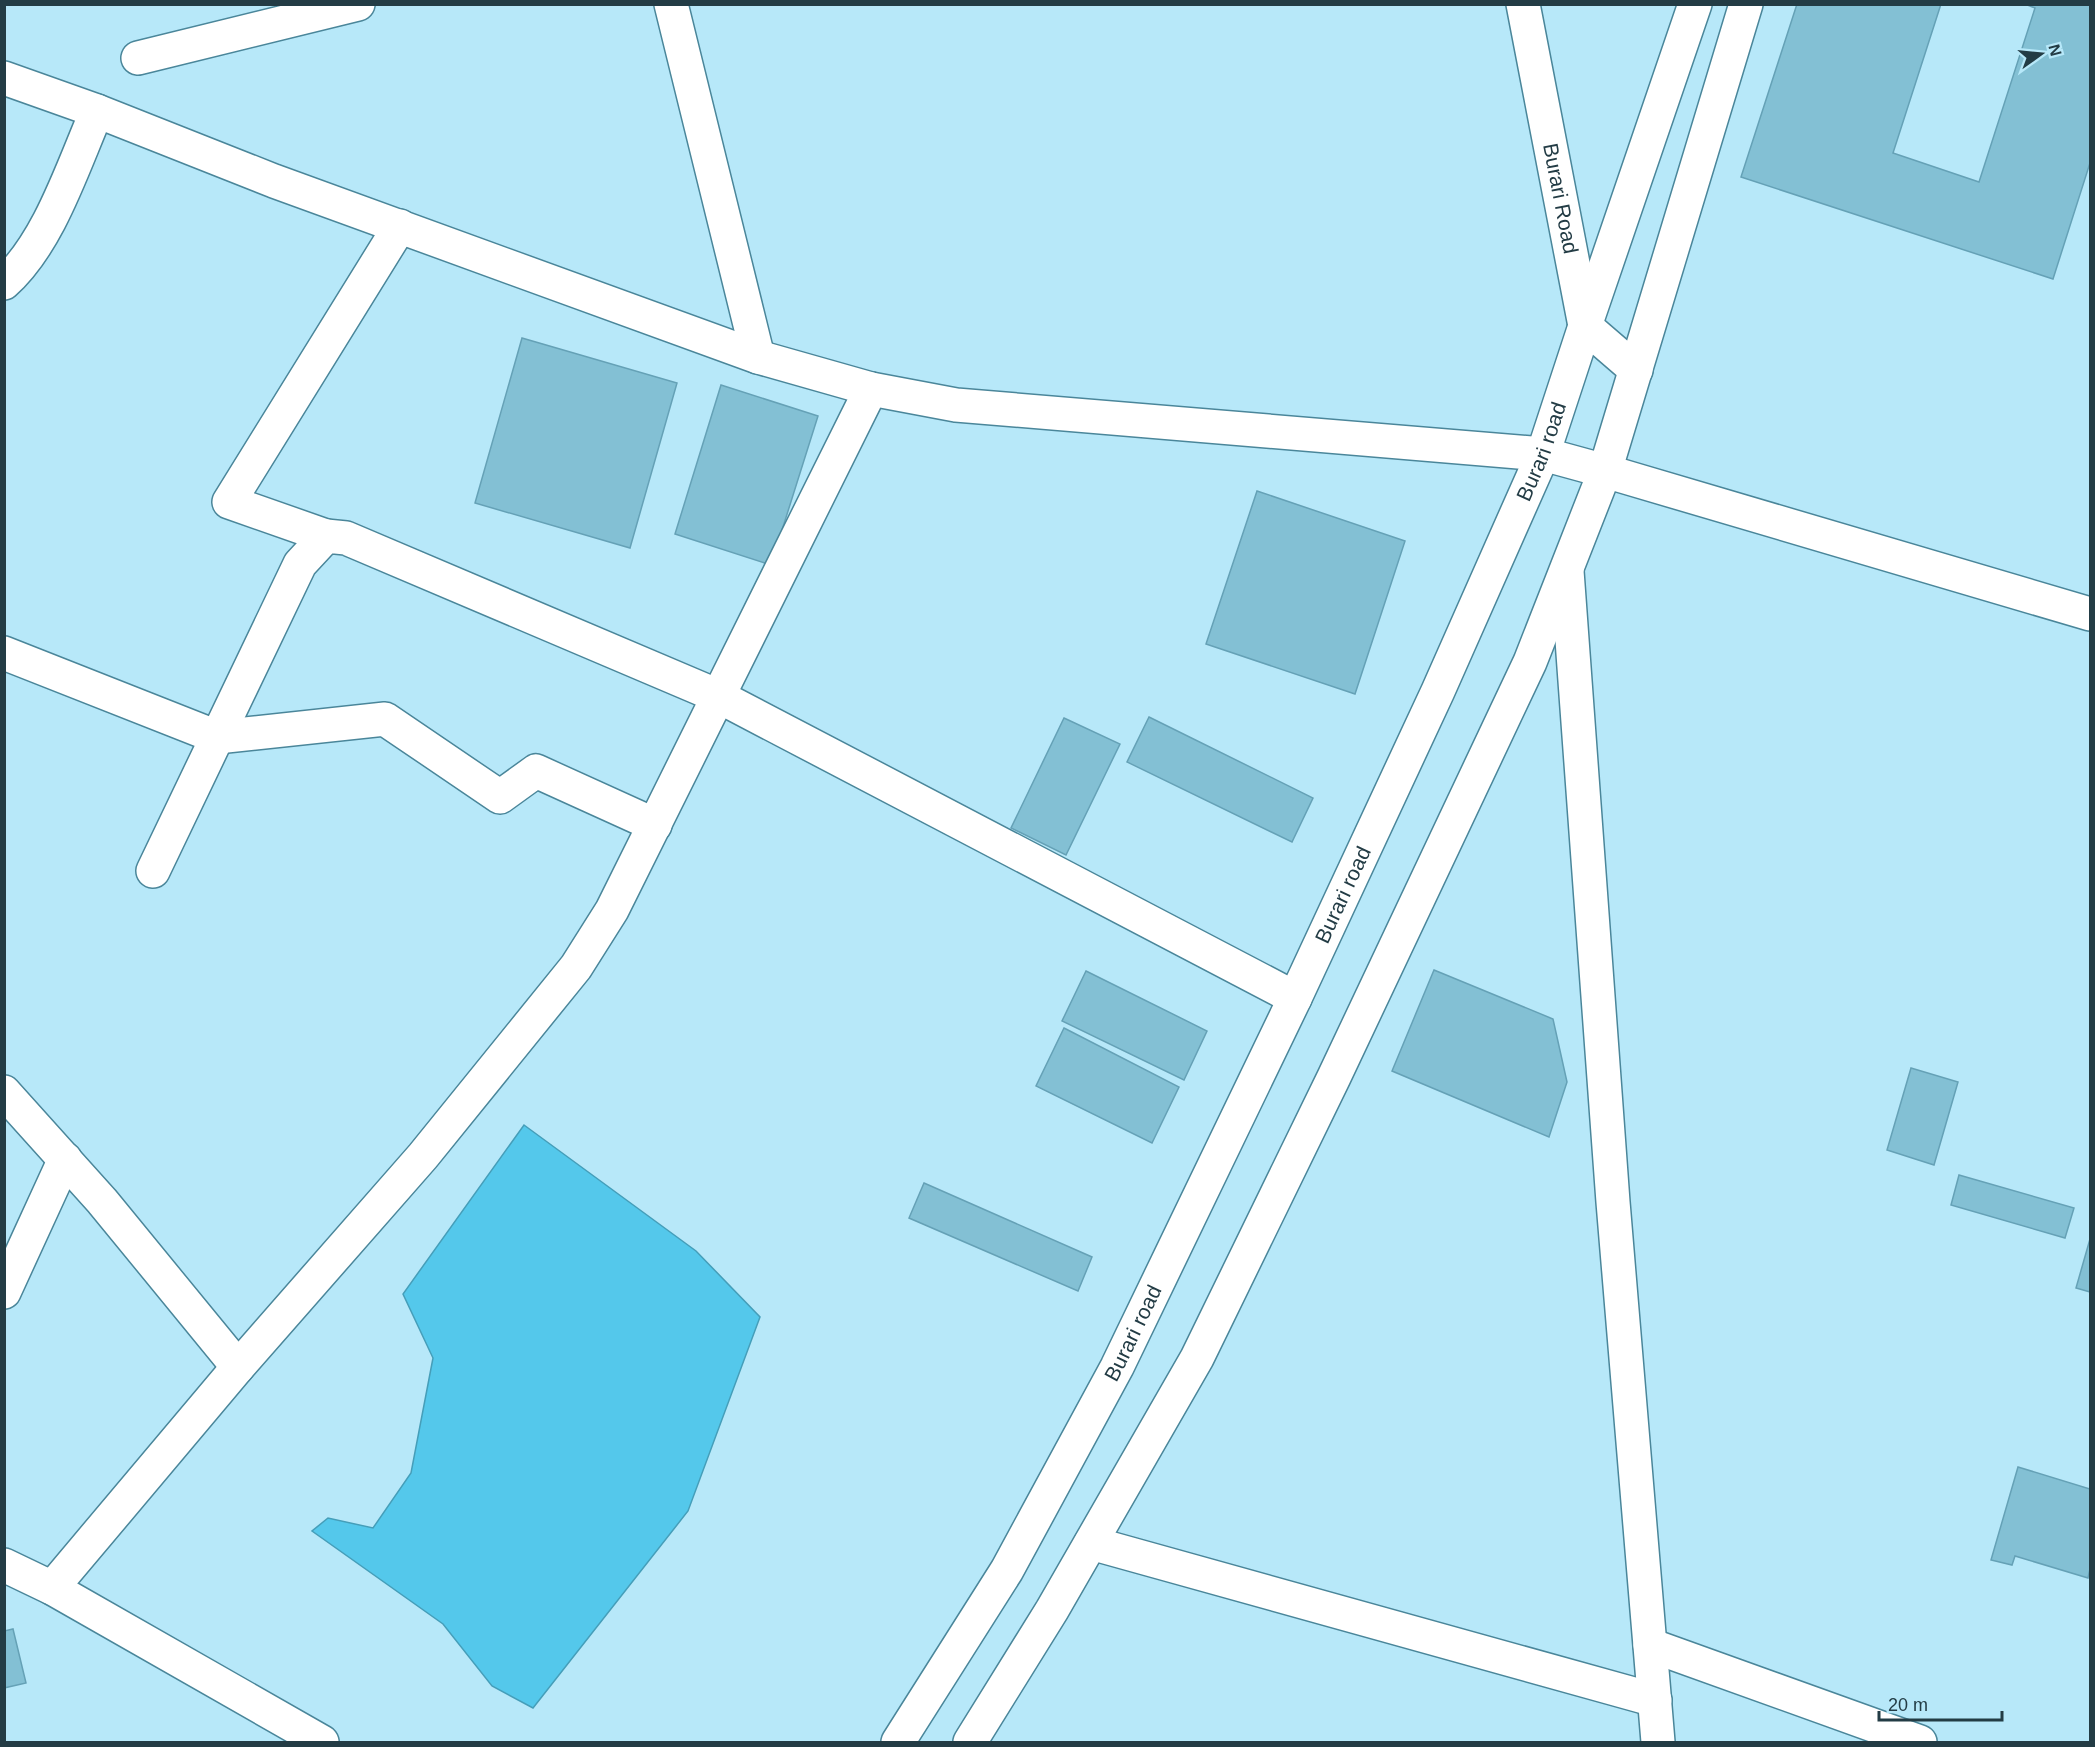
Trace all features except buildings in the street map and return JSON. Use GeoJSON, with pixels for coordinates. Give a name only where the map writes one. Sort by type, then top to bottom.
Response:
{"type":"FeatureCollection","features":[{"type":"Feature","properties":{"kind":"street"},"geometry":{"type":"LineString","coordinates":[[138,58],[358,4]]}},
{"type":"Feature","properties":{"kind":"street"},"geometry":{"type":"LineString","coordinates":[[671,4],[758,357]]}},
{"type":"Feature","properties":{"kind":"street","name":"Burari Road"},"geometry":{"type":"LineString","coordinates":[[1523,4],[1585,326]]}},
{"type":"Feature","properties":{"kind":"street","name":"Burari road"},"geometry":{"type":"LineString","coordinates":[[898,1743],[1007,1570],[1117,1367],[1295,998],[1437,691],[1543,454],[1695,4]]}},
{"type":"Feature","properties":{"kind":"street"},"geometry":{"type":"LineString","coordinates":[[970,1743],[1052,1610],[1197,1358],[1339,1067],[1530,662],[1605,471],[1746,4]]}},
{"type":"Feature","properties":{"kind":"street"},"geometry":{"type":"LineString","coordinates":[[4,78],[97,111],[274,181],[758,357],[871,389],[956,405],[1543,454],[2091,614]]}},
{"type":"Feature","properties":{"kind":"street"},"geometry":{"type":"LineString","coordinates":[[4,283],[16,273],[35,247],[65,186],[97,111]]}},
{"type":"Feature","properties":{"kind":"street"},"geometry":{"type":"LineString","coordinates":[[400,226],[229,502],[326,536],[346,538],[718,696],[1295,998]]}},
{"type":"Feature","properties":{"kind":"street"},"geometry":{"type":"LineString","coordinates":[[1585,326],[1636,370]]}},
{"type":"Feature","properties":{"kind":"street"},"geometry":{"type":"LineString","coordinates":[[52,1588],[238,1367],[423,1156],[576,967],[612,910],[871,389]]}},
{"type":"Feature","properties":{"kind":"street"},"geometry":{"type":"LineString","coordinates":[[153,872],[300,564],[326,536]]}},
{"type":"Feature","properties":{"kind":"street"},"geometry":{"type":"LineString","coordinates":[[1567,571],[1613,1202],[1658,1743]]}},
{"type":"Feature","properties":{"kind":"street"},"geometry":{"type":"LineString","coordinates":[[4,653],[218,737],[385,719],[500,797],[536,771],[655,825]]}},
{"type":"Feature","properties":{"kind":"street"},"geometry":{"type":"LineString","coordinates":[[4,1092],[102,1201],[238,1367]]}},
{"type":"Feature","properties":{"kind":"street"},"geometry":{"type":"LineString","coordinates":[[4,1292],[65,1159]]}},
{"type":"Feature","properties":{"kind":"street"},"geometry":{"type":"LineString","coordinates":[[1091,1543],[1654,1700]]}},
{"type":"Feature","properties":{"kind":"street"},"geometry":{"type":"LineString","coordinates":[[4,1565],[52,1588],[322,1743]]}},
{"type":"Feature","properties":{"kind":"street"},"geometry":{"type":"LineString","coordinates":[[1650,1645],[1920,1743]]}},
{"type":"Feature","properties":{"kind":"water"},"geometry":{"type":"Polygon","coordinates":[[[524,1125],[696,1251],[760,1317],[688,1511],[533,1708],[492,1686],[443,1624],[312,1531],[328,1518],[373,1528],[411,1473],[433,1358],[403,1294],[524,1125]]]}}]}
